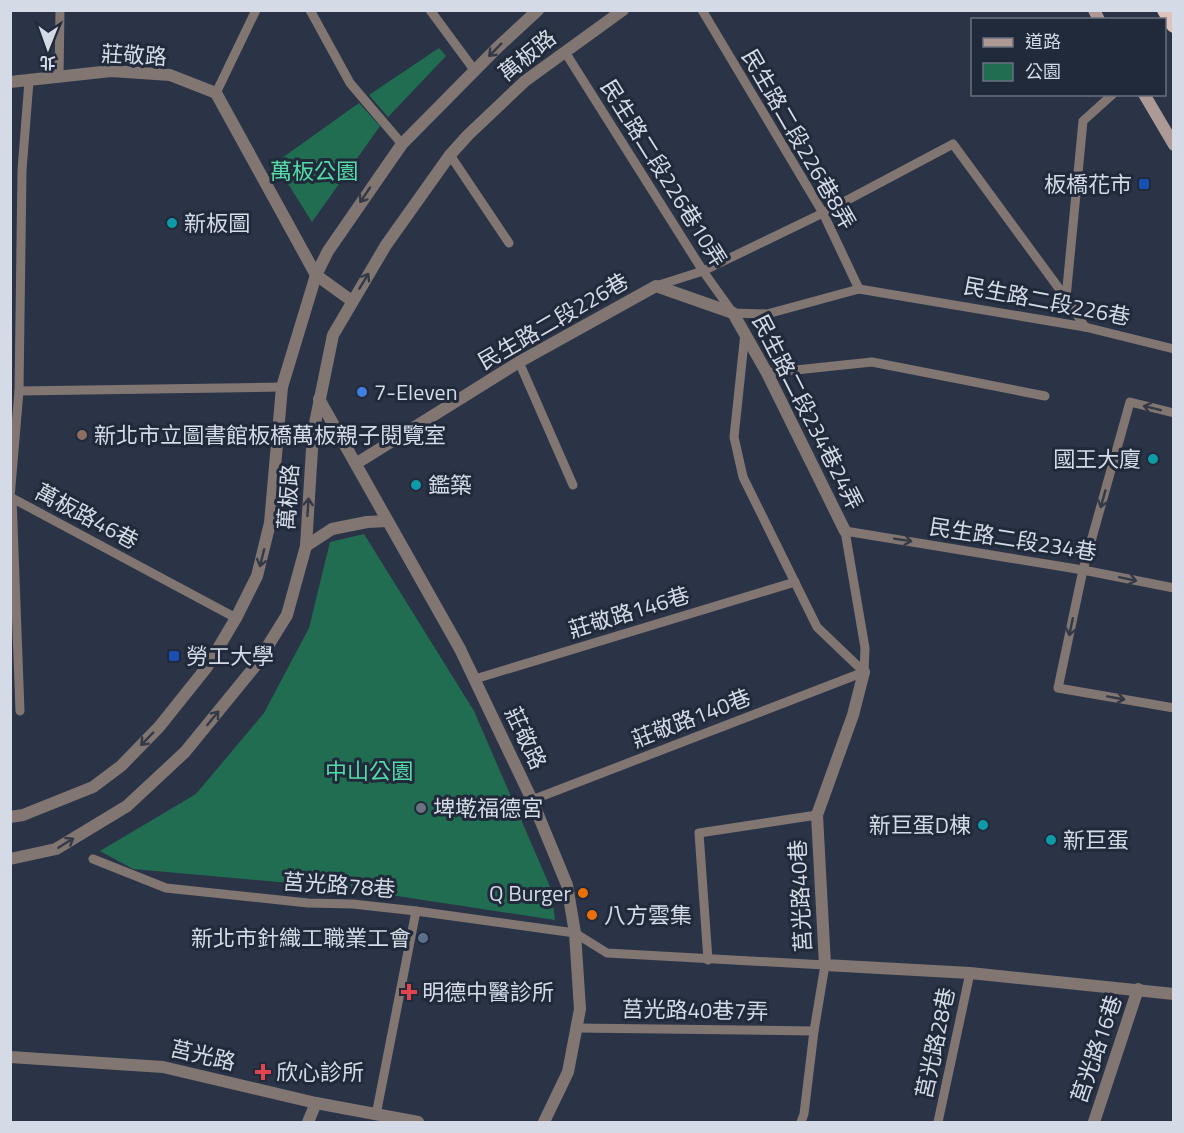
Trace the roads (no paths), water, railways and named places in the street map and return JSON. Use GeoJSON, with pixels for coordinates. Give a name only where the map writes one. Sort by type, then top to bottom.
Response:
{"type":"FeatureCollection","features":[{"type":"Feature","properties":{"kind":"highway"},"geometry":{"type":"LineString","coordinates":[[1165,10],[1173,25]]}},
{"type":"Feature","properties":{"kind":"main road"},"geometry":{"type":"LineString","coordinates":[[1145,96],[1173,145]]}},
{"type":"Feature","properties":{"kind":"street","name":"萬板路"},"geometry":{"type":"LineString","coordinates":[[10,817],[22,815],[93,787],[122,766],[159,727],[207,667],[236,618],[257,576],[270,523],[282,387],[316,275],[328,251],[402,144],[538,10]]}},
{"type":"Feature","properties":{"kind":"street","name":"萬板路"},"geometry":{"type":"LineString","coordinates":[[10,859],[56,849],[127,806],[185,752],[256,664],[287,615],[306,546],[313,433],[319,399],[333,335],[352,301],[386,244],[450,155],[468,135],[525,81],[623,10]]}},
{"type":"Feature","properties":{"kind":"street","name":"莊敬路"},"geometry":{"type":"LineString","coordinates":[[10,81],[29,81],[111,71],[170,75],[216,93]]}},
{"type":"Feature","properties":{"kind":"street"},"geometry":{"type":"LineString","coordinates":[[216,93],[316,275],[352,301]]}},
{"type":"Feature","properties":{"kind":"street","name":"民生路二段226巷"},"geometry":{"type":"LineString","coordinates":[[357,463],[519,362],[656,286],[733,313]]}},
{"type":"Feature","properties":{"kind":"street","name":"民生路二段234巷24弄"},"geometry":{"type":"LineString","coordinates":[[733,313],[767,374],[845,531]]}},
{"type":"Feature","properties":{"kind":"street","name":"莊敬路"},"geometry":{"type":"LineString","coordinates":[[319,399],[460,648],[532,800],[567,885],[576,933],[580,1009],[568,1072],[543,1122]]}},
{"type":"Feature","properties":{"kind":"street"},"geometry":{"type":"LineString","coordinates":[[306,546],[332,529],[367,522],[387,521]]}},
{"type":"Feature","properties":{"kind":"street","name":"莒光路40巷"},"geometry":{"type":"LineString","coordinates":[[825,965],[817,815],[853,715],[864,672]]}},
{"type":"Feature","properties":{"kind":"street"},"geometry":{"type":"LineString","coordinates":[[825,965],[970,972],[1173,994]]}},
{"type":"Feature","properties":{"kind":"street","name":"莒光路16巷"},"geometry":{"type":"LineString","coordinates":[[1094,1122],[1138,989]]}},
{"type":"Feature","properties":{"kind":"street","name":"莒光路"},"geometry":{"type":"LineString","coordinates":[[10,1057],[163,1067],[316,1103],[418,1122]]}},
{"type":"Feature","properties":{"kind":"street"},"geometry":{"type":"LineString","coordinates":[[308,1122],[316,1103]]}},
{"type":"Feature","properties":{"kind":"lane"},"geometry":{"type":"LineString","coordinates":[[59,77],[60,10]]}},
{"type":"Feature","properties":{"kind":"lane"},"geometry":{"type":"LineString","coordinates":[[216,93],[256,10]]}},
{"type":"Feature","properties":{"kind":"lane"},"geometry":{"type":"LineString","coordinates":[[310,10],[350,83],[402,144]]}},
{"type":"Feature","properties":{"kind":"lane"},"geometry":{"type":"LineString","coordinates":[[430,10],[475,71]]}},
{"type":"Feature","properties":{"kind":"lane","name":"民生路二段226巷8弄"},"geometry":{"type":"LineString","coordinates":[[702,10],[823,213],[859,289]]}},
{"type":"Feature","properties":{"kind":"lane","name":"民生路二段226巷10弄"},"geometry":{"type":"LineString","coordinates":[[565,52],[703,271],[733,313]]}},
{"type":"Feature","properties":{"kind":"lane"},"geometry":{"type":"LineString","coordinates":[[11,498],[19,391],[14,362],[22,238],[22,170],[29,81]]}},
{"type":"Feature","properties":{"kind":"lane"},"geometry":{"type":"LineString","coordinates":[[1066,298],[1083,121],[1111,96]]}},
{"type":"Feature","properties":{"kind":"lane"},"geometry":{"type":"LineString","coordinates":[[656,286],[703,271],[823,213],[953,144],[1085,327]]}},
{"type":"Feature","properties":{"kind":"lane"},"geometry":{"type":"LineString","coordinates":[[450,155],[509,243]]}},
{"type":"Feature","properties":{"kind":"lane"},"geometry":{"type":"LineString","coordinates":[[10,238],[22,238]]}},
{"type":"Feature","properties":{"kind":"lane","name":"民生路二段226巷"},"geometry":{"type":"LineString","coordinates":[[733,313],[767,314],[859,289],[1085,327],[1173,349]]}},
{"type":"Feature","properties":{"kind":"lane"},"geometry":{"type":"LineString","coordinates":[[745,332],[734,437],[743,477],[817,627],[864,672]]}},
{"type":"Feature","properties":{"kind":"lane"},"geometry":{"type":"LineString","coordinates":[[519,362],[573,485]]}},
{"type":"Feature","properties":{"kind":"lane"},"geometry":{"type":"LineString","coordinates":[[767,374],[872,362],[1045,396]]}},
{"type":"Feature","properties":{"kind":"lane"},"geometry":{"type":"LineString","coordinates":[[19,391],[282,387]]}},
{"type":"Feature","properties":{"kind":"lane"},"geometry":{"type":"LineString","coordinates":[[1173,413],[1130,402],[1083,570],[1058,688],[1173,708]]}},
{"type":"Feature","properties":{"kind":"lane","name":"萬板路46巷"},"geometry":{"type":"LineString","coordinates":[[11,498],[236,618]]}},
{"type":"Feature","properties":{"kind":"lane","name":"萬板路46巷"},"geometry":{"type":"LineString","coordinates":[[11,498],[20,711]]}},
{"type":"Feature","properties":{"kind":"lane"},"geometry":{"type":"LineString","coordinates":[[845,531],[865,648],[864,672]]}},
{"type":"Feature","properties":{"kind":"lane","name":"民生路二段234巷"},"geometry":{"type":"LineString","coordinates":[[845,531],[1083,570],[1173,588]]}},
{"type":"Feature","properties":{"kind":"lane","name":"莊敬路146巷"},"geometry":{"type":"LineString","coordinates":[[475,679],[795,582]]}},
{"type":"Feature","properties":{"kind":"lane","name":"莊敬路140巷"},"geometry":{"type":"LineString","coordinates":[[532,800],[864,672]]}},
{"type":"Feature","properties":{"kind":"lane"},"geometry":{"type":"LineString","coordinates":[[708,960],[699,833],[817,815]]}},
{"type":"Feature","properties":{"kind":"lane","name":"莒光路78巷"},"geometry":{"type":"LineString","coordinates":[[93,859],[166,888],[308,903],[353,904],[416,911],[376,1115]]}},
{"type":"Feature","properties":{"kind":"lane"},"geometry":{"type":"LineString","coordinates":[[416,911],[576,933],[607,953],[825,965]]}},
{"type":"Feature","properties":{"kind":"lane","name":"莒光路40巷"},"geometry":{"type":"LineString","coordinates":[[801,1122],[825,965]]}},
{"type":"Feature","properties":{"kind":"lane","name":"莒光路28巷"},"geometry":{"type":"LineString","coordinates":[[938,1122],[970,972]]}},
{"type":"Feature","properties":{"kind":"lane","name":"莒光路40巷7弄"},"geometry":{"type":"LineString","coordinates":[[576,1028],[814,1030]]}},
{"type":"Feature","properties":{"kind":"place","name":"板橋花市"},"geometry":{"type":"Point","coordinates":[1144,184]}},
{"type":"Feature","properties":{"kind":"place","name":"新板圖"},"geometry":{"type":"Point","coordinates":[172,223]}},
{"type":"Feature","properties":{"kind":"place","name":"7-Eleven"},"geometry":{"type":"Point","coordinates":[362,392]}},
{"type":"Feature","properties":{"kind":"place","name":"新北市立圖書館板橋萬板親子閱覽室"},"geometry":{"type":"Point","coordinates":[82,435]}},
{"type":"Feature","properties":{"kind":"place","name":"國王大廈"},"geometry":{"type":"Point","coordinates":[1153,459]}},
{"type":"Feature","properties":{"kind":"place","name":"鑑築"},"geometry":{"type":"Point","coordinates":[416,485]}},
{"type":"Feature","properties":{"kind":"place","name":"勞工大學"},"geometry":{"type":"Point","coordinates":[174,656]}},
{"type":"Feature","properties":{"kind":"place","name":"埤墘福德宮"},"geometry":{"type":"Point","coordinates":[421,808]}},
{"type":"Feature","properties":{"kind":"place","name":"新巨蛋D棟"},"geometry":{"type":"Point","coordinates":[983,825]}},
{"type":"Feature","properties":{"kind":"place","name":"新巨蛋"},"geometry":{"type":"Point","coordinates":[1051,840]}},
{"type":"Feature","properties":{"kind":"place","name":"Q Burger"},"geometry":{"type":"Point","coordinates":[583,893]}},
{"type":"Feature","properties":{"kind":"place","name":"八方雲集"},"geometry":{"type":"Point","coordinates":[592,915]}},
{"type":"Feature","properties":{"kind":"place","name":"新北市針織工職業工會"},"geometry":{"type":"Point","coordinates":[423,938]}},
{"type":"Feature","properties":{"kind":"place","name":"明德中醫診所"},"geometry":{"type":"Point","coordinates":[409,992]}},
{"type":"Feature","properties":{"kind":"place","name":"欣心診所"},"geometry":{"type":"Point","coordinates":[263,1072]}},
{"type":"Feature","properties":{"kind":"park label","name":"萬板公園"},"geometry":{"type":"Point","coordinates":[314,171]}},
{"type":"Feature","properties":{"kind":"park label","name":"中山公園"},"geometry":{"type":"Point","coordinates":[369,771]}}]}
